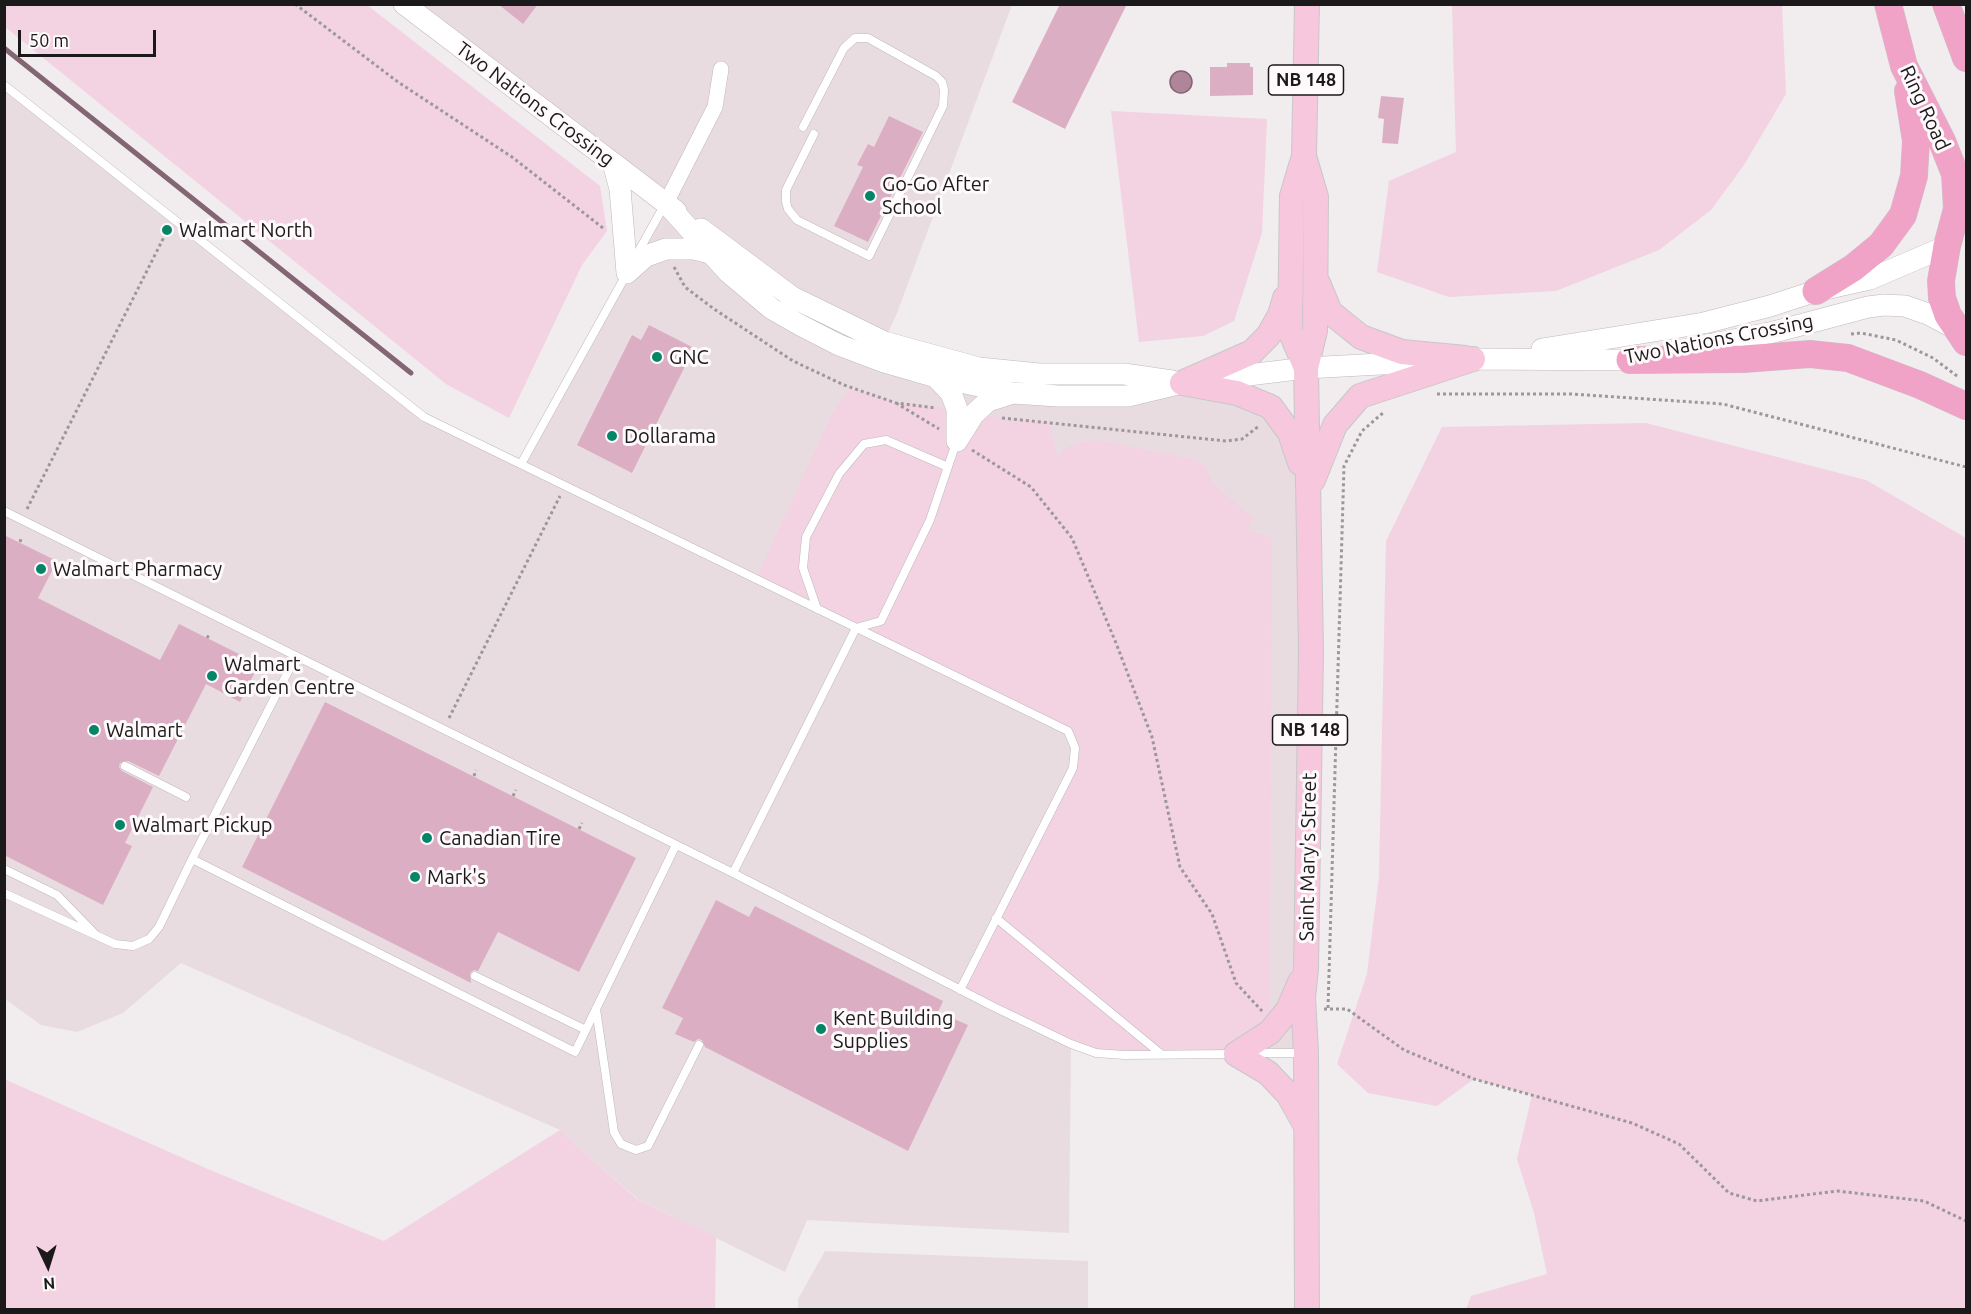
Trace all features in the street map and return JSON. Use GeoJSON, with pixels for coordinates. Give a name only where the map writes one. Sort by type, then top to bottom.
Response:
{"type":"FeatureCollection","features":[{"type":"Feature","properties":{"kind":"highway","name":"Ring Road"},"geometry":{"type":"LineString","coordinates":[[1888,4],[1904,66],[1942,141],[1955,174],[1957,240],[1941,281],[1942,298],[1948,315],[1964,335]]}},
{"type":"Feature","properties":{"kind":"highway"},"geometry":{"type":"LineString","coordinates":[[1946,4],[1966,58]]}},
{"type":"Feature","properties":{"kind":"highway"},"geometry":{"type":"LineString","coordinates":[[1816,291],[1853,268],[1881,244],[1903,215],[1914,176],[1916,141],[1904,66]]}},
{"type":"Feature","properties":{"kind":"highway"},"geometry":{"type":"LineString","coordinates":[[1630,360],[1744,359],[1810,354],[1848,358],[1920,385],[1966,406]]}},
{"type":"Feature","properties":{"kind":"main road","name":"Two Nations Crossing"},"geometry":{"type":"LineString","coordinates":[[405,4],[792,297],[884,342],[979,368],[1039,374],[1124,374],[1182,383]]}},
{"type":"Feature","properties":{"kind":"main road","name":"Saint Mary's Street"},"geometry":{"type":"LineString","coordinates":[[1306,368],[1290,331],[1292,196],[1304,156],[1307,4]]}},
{"type":"Feature","properties":{"kind":"main road","name":"Saint Mary's Street"},"geometry":{"type":"LineString","coordinates":[[1304,156],[1316,197],[1315,331],[1306,368],[1311,651],[1306,969],[1293,1015],[1306,1053],[1307,1310]]}},
{"type":"Feature","properties":{"kind":"main road"},"geometry":{"type":"LineString","coordinates":[[613,163],[620,189],[627,273]]}},
{"type":"Feature","properties":{"kind":"main road","name":"Two Nations Crossing"},"geometry":{"type":"LineString","coordinates":[[666,203],[728,272],[763,301],[800,325],[839,345],[884,362],[936,377],[1013,393],[1058,396],[1128,396],[1182,383],[1306,368],[1473,359],[1630,360],[1774,332],[1868,307],[1884,305],[1905,306],[1928,314],[1964,335]]}},
{"type":"Feature","properties":{"kind":"main road","name":"Two Nations Crossing"},"geometry":{"type":"LineString","coordinates":[[1473,359],[1704,323],[1816,291],[1870,279],[1957,240]]}},
{"type":"Feature","properties":{"kind":"main road"},"geometry":{"type":"LineString","coordinates":[[627,273],[646,256],[666,249],[694,249],[710,253]]}},
{"type":"Feature","properties":{"kind":"main road"},"geometry":{"type":"LineString","coordinates":[[1315,277],[1330,312],[1361,338],[1402,352],[1473,359]]}},
{"type":"Feature","properties":{"kind":"main road"},"geometry":{"type":"LineString","coordinates":[[1182,383],[1252,352],[1268,336],[1280,315],[1291,278]]}},
{"type":"Feature","properties":{"kind":"main road"},"geometry":{"type":"LineString","coordinates":[[1309,491],[1335,425],[1360,396],[1473,359]]}},
{"type":"Feature","properties":{"kind":"main road"},"geometry":{"type":"LineString","coordinates":[[936,377],[951,393],[957,410],[957,441]]}},
{"type":"Feature","properties":{"kind":"main road"},"geometry":{"type":"LineString","coordinates":[[1182,383],[1237,393],[1271,407],[1290,432],[1309,491]]}},
{"type":"Feature","properties":{"kind":"main road"},"geometry":{"type":"LineString","coordinates":[[957,441],[974,414],[988,401],[1013,393]]}},
{"type":"Feature","properties":{"kind":"main road"},"geometry":{"type":"LineString","coordinates":[[1293,1015],[1236,1054],[1268,1073],[1277,1082],[1288,1094],[1306,1128]]}},
{"type":"Feature","properties":{"kind":"street"},"geometry":{"type":"LineString","coordinates":[[666,203],[715,107],[721,69]]}},
{"type":"Feature","properties":{"kind":"lane"},"geometry":{"type":"LineString","coordinates":[[803,127],[844,48],[855,38],[868,38],[936,76],[942,82],[943,106],[869,256],[797,220],[788,209],[786,190],[814,134]]}},
{"type":"Feature","properties":{"kind":"lane"},"geometry":{"type":"LineString","coordinates":[[4,85],[424,417],[1068,731],[1075,748],[1073,768],[960,990]]}},
{"type":"Feature","properties":{"kind":"lane"},"geometry":{"type":"LineString","coordinates":[[521,464],[666,203]]}},
{"type":"Feature","properties":{"kind":"lane"},"geometry":{"type":"LineString","coordinates":[[817,609],[803,568],[806,537],[838,474],[864,444],[886,440],[948,467]]}},
{"type":"Feature","properties":{"kind":"lane"},"geometry":{"type":"LineString","coordinates":[[733,873],[856,628],[881,621],[930,520],[957,441]]}},
{"type":"Feature","properties":{"kind":"lane"},"geometry":{"type":"LineString","coordinates":[[4,511],[444,728],[1071,1044],[1096,1053],[1306,1053]]}},
{"type":"Feature","properties":{"kind":"lane"},"geometry":{"type":"LineString","coordinates":[[4,893],[115,944],[133,946],[149,939],[159,927],[296,656]]}},
{"type":"Feature","properties":{"kind":"lane"},"geometry":{"type":"LineString","coordinates":[[125,765],[186,797]]}},
{"type":"Feature","properties":{"kind":"lane"},"geometry":{"type":"LineString","coordinates":[[192,859],[575,1052],[676,845]]}},
{"type":"Feature","properties":{"kind":"lane"},"geometry":{"type":"LineString","coordinates":[[4,869],[57,895],[98,936]]}},
{"type":"Feature","properties":{"kind":"lane"},"geometry":{"type":"LineString","coordinates":[[996,918],[1161,1054]]}},
{"type":"Feature","properties":{"kind":"lane"},"geometry":{"type":"LineString","coordinates":[[475,976],[586,1030]]}},
{"type":"Feature","properties":{"kind":"lane"},"geometry":{"type":"LineString","coordinates":[[596,1008],[614,1132],[621,1144],[636,1150],[648,1146],[699,1044]]}},
{"type":"Feature","properties":{"kind":"path"},"geometry":{"type":"LineString","coordinates":[[295,4],[398,82],[512,157],[623,244]]}},
{"type":"Feature","properties":{"kind":"path"},"geometry":{"type":"LineString","coordinates":[[21,520],[174,219]]}},
{"type":"Feature","properties":{"kind":"path"},"geometry":{"type":"LineString","coordinates":[[1844,334],[1861,333],[1896,340],[1933,358],[1958,376]]}},
{"type":"Feature","properties":{"kind":"path"},"geometry":{"type":"LineString","coordinates":[[1431,394],[1571,394],[1723,404],[1966,467]]}},
{"type":"Feature","properties":{"kind":"path"},"geometry":{"type":"LineString","coordinates":[[896,403],[1031,487],[1072,538],[1116,642],[1152,737],[1180,867],[1212,914],[1236,983],[1270,1020],[1328,1008],[1347,1009],[1404,1050],[1474,1079],[1632,1123],[1679,1144],[1729,1193],[1757,1201],[1837,1191],[1869,1194],[1924,1201],[1966,1221]]}},
{"type":"Feature","properties":{"kind":"path"},"geometry":{"type":"LineString","coordinates":[[1328,1008],[1344,466],[1362,430],[1389,407]]}},
{"type":"Feature","properties":{"kind":"path"},"geometry":{"type":"LineString","coordinates":[[444,728],[566,486]]}},
{"type":"Feature","properties":{"kind":"path"},"geometry":{"type":"LineString","coordinates":[[474,776],[476,770]]}},
{"type":"Feature","properties":{"kind":"path"},"geometry":{"type":"LineString","coordinates":[[513,795],[516,790]]}},
{"type":"Feature","properties":{"kind":"path"},"geometry":{"type":"LineString","coordinates":[[579,829],[582,823]]}},
{"type":"Feature","properties":{"kind":"shaded area"},"geometry":{"type":"Polygon","coordinates":[[[4,5],[367,5],[600,186],[607,231],[582,265],[509,418],[446,384],[5,27],[4,5]]]}},
{"type":"Feature","properties":{"kind":"shaded area"},"geometry":{"type":"Polygon","coordinates":[[[404,5],[1012,5],[897,313],[884,342],[838,322],[669,206],[800,325],[1013,393],[1182,383],[1271,407],[1309,491],[1306,1053],[1071,1045],[1069,1233],[807,1220],[785,1272],[639,1200],[560,1130],[181,963],[123,1013],[77,1032],[41,1025],[5,999],[4,85],[424,417],[521,464],[665,203],[404,5]]]}},
{"type":"Feature","properties":{"kind":"shaded area"},"geometry":{"type":"Polygon","coordinates":[[[1452,5],[1782,5],[1786,94],[1744,165],[1711,210],[1659,250],[1556,291],[1449,297],[1377,272],[1389,181],[1456,152],[1452,5]]]}},
{"type":"Feature","properties":{"kind":"shaded area"},"geometry":{"type":"Polygon","coordinates":[[[1181,71],[1189,74],[1192,82],[1189,90],[1181,93],[1173,90],[1170,82],[1173,74],[1181,71]]]}},
{"type":"Feature","properties":{"kind":"shaded area"},"geometry":{"type":"Polygon","coordinates":[[[1111,111],[1267,119],[1262,233],[1234,321],[1203,336],[1139,342],[1111,111]]]}},
{"type":"Feature","properties":{"kind":"shaded area"},"geometry":{"type":"Polygon","coordinates":[[[851,388],[896,403],[957,409],[999,418],[1048,422],[1058,457],[1069,446],[1098,440],[1196,460],[1203,464],[1213,483],[1253,516],[1247,530],[1272,538],[1270,1019],[1236,1054],[1096,1053],[960,990],[1073,768],[1075,748],[1068,731],[756,579],[833,412],[851,388]]]}},
{"type":"Feature","properties":{"kind":"shaded area"},"geometry":{"type":"Polygon","coordinates":[[[1646,423],[1866,480],[1966,538],[1966,1309],[1466,1309],[1471,1296],[1547,1274],[1534,1213],[1517,1159],[1532,1095],[1474,1079],[1437,1106],[1368,1093],[1337,1064],[1367,974],[1379,877],[1386,541],[1442,427],[1646,423]]]}},
{"type":"Feature","properties":{"kind":"shaded area"},"geometry":{"type":"Polygon","coordinates":[[[4,1079],[210,1170],[384,1241],[560,1130],[638,1200],[716,1237],[715,1309],[5,1309],[4,1079]]]}},
{"type":"Feature","properties":{"kind":"shaded area"},"geometry":{"type":"Polygon","coordinates":[[[825,1251],[1088,1261],[1088,1309],[798,1309],[798,1299],[825,1251]]]}},
{"type":"Feature","properties":{"kind":"building"},"geometry":{"type":"Polygon","coordinates":[[[498,4],[538,4],[523,24],[498,4]]]}},
{"type":"Feature","properties":{"kind":"building"},"geometry":{"type":"Polygon","coordinates":[[[1060,4],[1127,4],[1065,129],[1012,102],[1060,4]]]}},
{"type":"Feature","properties":{"kind":"building"},"geometry":{"type":"Polygon","coordinates":[[[1227,63],[1250,63],[1250,67],[1253,67],[1253,95],[1210,96],[1210,67],[1227,67],[1227,63]]]}},
{"type":"Feature","properties":{"kind":"building"},"geometry":{"type":"Polygon","coordinates":[[[1381,96],[1404,98],[1398,144],[1382,143],[1384,119],[1378,118],[1381,96]]]}},
{"type":"Feature","properties":{"kind":"building","name":"Go-Go After School"},"geometry":{"type":"Polygon","coordinates":[[[889,116],[923,132],[868,242],[834,226],[863,167],[857,165],[868,144],[874,147],[889,116]]]}},
{"type":"Feature","properties":{"kind":"building"},"geometry":{"type":"Polygon","coordinates":[[[649,325],[694,348],[632,473],[577,445],[632,335],[641,340],[649,325]]]}},
{"type":"Feature","properties":{"kind":"building","name":"Walmart"},"geometry":{"type":"Polygon","coordinates":[[[4,535],[57,561],[38,598],[160,660],[179,624],[259,664],[240,702],[206,684],[159,776],[128,761],[120,763],[119,767],[122,771],[153,787],[125,843],[132,846],[103,905],[4,855],[4,535]]]}},
{"type":"Feature","properties":{"kind":"building","name":"Canadian Tire"},"geometry":{"type":"Polygon","coordinates":[[[325,702],[636,858],[579,972],[498,932],[478,971],[474,970],[470,973],[471,983],[242,867],[325,702]]]}},
{"type":"Feature","properties":{"kind":"building","name":"Kent Building Supplies"},"geometry":{"type":"Polygon","coordinates":[[[716,900],[749,917],[755,906],[943,1001],[938,1012],[968,1025],[908,1151],[705,1047],[702,1040],[698,1039],[694,1042],[675,1034],[683,1018],[662,1008],[716,900]]]}},
{"type":"Feature","properties":{"kind":"waterway"},"geometry":{"type":"LineString","coordinates":[[4,48],[411,373]]}},
{"type":"Feature","properties":{"kind":"place","name":"Go-Go After School"},"geometry":{"type":"Point","coordinates":[870,196]}},
{"type":"Feature","properties":{"kind":"place","name":"Walmart North"},"geometry":{"type":"Point","coordinates":[167,230]}},
{"type":"Feature","properties":{"kind":"place","name":"GNC"},"geometry":{"type":"Point","coordinates":[657,357]}},
{"type":"Feature","properties":{"kind":"place","name":"Dollarama"},"geometry":{"type":"Point","coordinates":[612,436]}},
{"type":"Feature","properties":{"kind":"place","name":"Walmart Pharmacy"},"geometry":{"type":"Point","coordinates":[41,569]}},
{"type":"Feature","properties":{"kind":"place","name":"Walmart Garden Centre"},"geometry":{"type":"Point","coordinates":[212,676]}},
{"type":"Feature","properties":{"kind":"place","name":"Walmart"},"geometry":{"type":"Point","coordinates":[94,730]}},
{"type":"Feature","properties":{"kind":"place","name":"Walmart Pickup"},"geometry":{"type":"Point","coordinates":[120,825]}},
{"type":"Feature","properties":{"kind":"place","name":"Canadian Tire"},"geometry":{"type":"Point","coordinates":[427,838]}},
{"type":"Feature","properties":{"kind":"place","name":"Mark's"},"geometry":{"type":"Point","coordinates":[415,877]}},
{"type":"Feature","properties":{"kind":"place","name":"Kent Building Supplies"},"geometry":{"type":"Point","coordinates":[821,1029]}}]}
